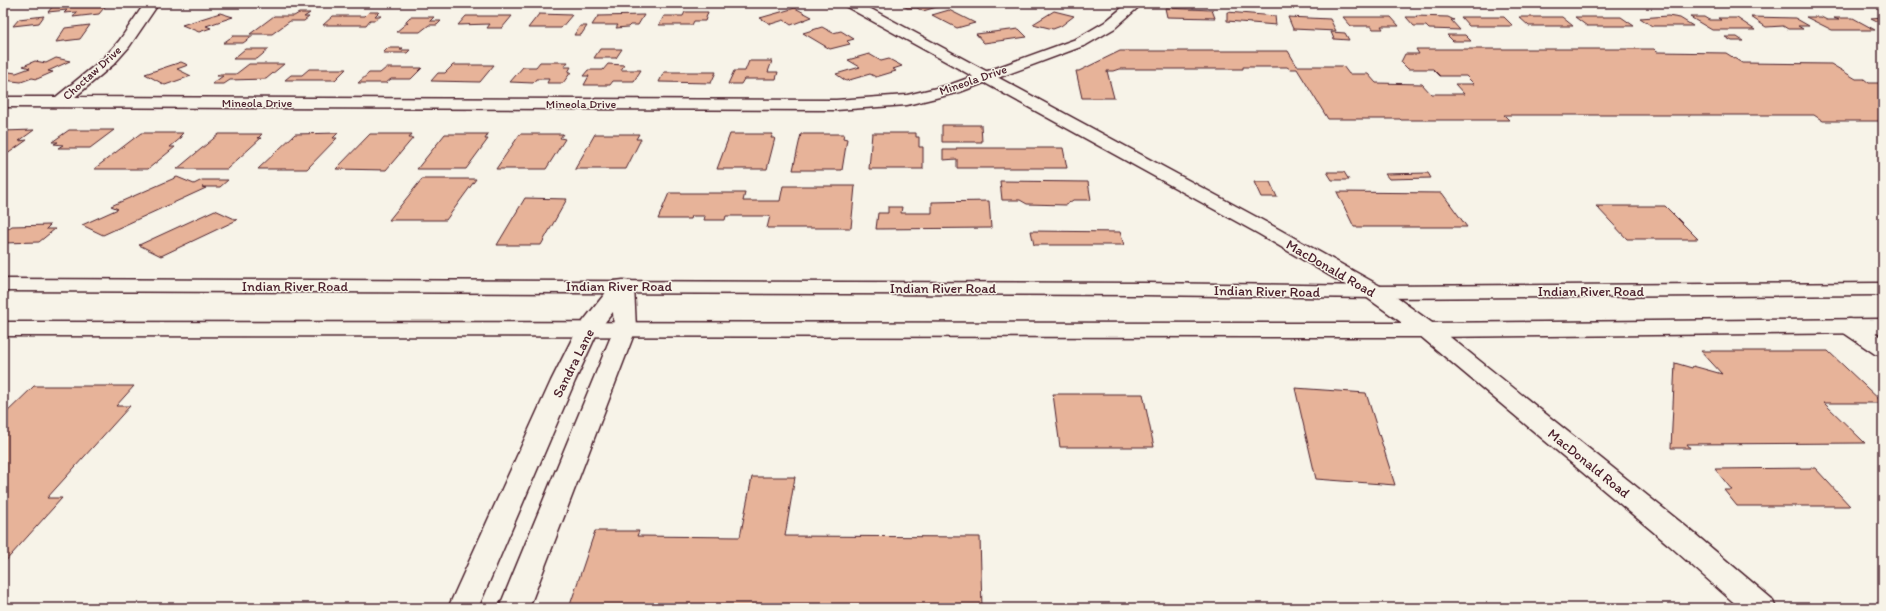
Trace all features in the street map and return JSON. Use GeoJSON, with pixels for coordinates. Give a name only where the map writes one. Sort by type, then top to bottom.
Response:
{"type":"FeatureCollection","features":[{"type":"Feature","properties":{"kind":"street","name":"MacDonald Road"},"geometry":{"type":"LineString","coordinates":[[850,3],[1266,230],[1374,292],[1427,330],[1673,532],[1761,608]]}},
{"type":"Feature","properties":{"kind":"street","name":"Mineola Drive"},"geometry":{"type":"LineString","coordinates":[[3,102],[836,104],[907,100],[954,89],[985,76],[1081,42],[1110,25],[1136,3]]}},
{"type":"Feature","properties":{"kind":"street","name":"Choctaw Drive"},"geometry":{"type":"LineString","coordinates":[[59,103],[109,61],[156,4]]}},
{"type":"Feature","properties":{"kind":"street","name":"Indian River Road"},"geometry":{"type":"LineString","coordinates":[[3,285],[624,286],[1159,289],[1374,292],[1883,289]]}},
{"type":"Feature","properties":{"kind":"street","name":"Sandra Lane"},"geometry":{"type":"LineString","coordinates":[[463,608],[563,381],[588,329],[624,286]]}},
{"type":"Feature","properties":{"kind":"street"},"geometry":{"type":"LineString","coordinates":[[514,608],[625,329],[624,286]]}},
{"type":"Feature","properties":{"kind":"street"},"geometry":{"type":"LineString","coordinates":[[1849,326],[1883,349]]}},
{"type":"Feature","properties":{"kind":"street"},"geometry":{"type":"LineString","coordinates":[[3,329],[1427,330],[1883,326]]}},
{"type":"Feature","properties":{"kind":"building"},"geometry":{"type":"Polygon","coordinates":[[[78,3],[108,3],[99,14],[73,17],[77,12],[64,13],[67,10],[48,12],[53,6],[78,3]]]}},
{"type":"Feature","properties":{"kind":"building"},"geometry":{"type":"Polygon","coordinates":[[[899,3],[947,4],[923,11],[917,8],[907,8],[899,3]]]}},
{"type":"Feature","properties":{"kind":"building"},"geometry":{"type":"Polygon","coordinates":[[[1057,3],[1088,3],[1087,6],[1057,3]]]}},
{"type":"Feature","properties":{"kind":"building"},"geometry":{"type":"Polygon","coordinates":[[[795,8],[812,17],[791,25],[784,20],[771,24],[760,18],[795,8]]]}},
{"type":"Feature","properties":{"kind":"building"},"geometry":{"type":"Polygon","coordinates":[[[1165,8],[1212,10],[1215,18],[1167,17],[1165,8]]]}},
{"type":"Feature","properties":{"kind":"building"},"geometry":{"type":"Polygon","coordinates":[[[949,10],[975,23],[957,28],[932,15],[949,10]]]}},
{"type":"Feature","properties":{"kind":"building"},"geometry":{"type":"Polygon","coordinates":[[[1054,11],[1074,16],[1061,26],[1053,29],[1033,24],[1054,11]]]}},
{"type":"Feature","properties":{"kind":"building"},"geometry":{"type":"Polygon","coordinates":[[[369,12],[379,12],[375,16],[381,16],[375,20],[370,20],[366,25],[323,25],[333,16],[365,16],[369,12]]]}},
{"type":"Feature","properties":{"kind":"building"},"geometry":{"type":"Polygon","coordinates":[[[685,12],[708,12],[705,21],[694,21],[692,25],[659,25],[664,16],[683,16],[685,12]]]}},
{"type":"Feature","properties":{"kind":"building"},"geometry":{"type":"Polygon","coordinates":[[[1227,12],[1275,16],[1276,25],[1227,21],[1227,12]]]}},
{"type":"Feature","properties":{"kind":"building"},"geometry":{"type":"Polygon","coordinates":[[[220,13],[233,17],[206,26],[211,28],[199,32],[182,25],[220,13]]]}},
{"type":"Feature","properties":{"kind":"building"},"geometry":{"type":"Polygon","coordinates":[[[299,13],[310,13],[304,17],[309,17],[304,21],[290,21],[272,34],[250,34],[274,16],[294,16],[299,13]]]}},
{"type":"Feature","properties":{"kind":"building"},"geometry":{"type":"Polygon","coordinates":[[[539,14],[572,15],[561,28],[528,28],[539,14]]]}},
{"type":"Feature","properties":{"kind":"building"},"geometry":{"type":"Polygon","coordinates":[[[644,15],[638,25],[630,25],[628,27],[616,28],[618,25],[592,25],[598,16],[644,15]]]}},
{"type":"Feature","properties":{"kind":"building"},"geometry":{"type":"Polygon","coordinates":[[[44,16],[39,23],[13,26],[19,19],[44,16]]]}},
{"type":"Feature","properties":{"kind":"building"},"geometry":{"type":"Polygon","coordinates":[[[466,16],[512,16],[502,28],[487,28],[490,24],[458,25],[466,16]]]}},
{"type":"Feature","properties":{"kind":"building"},"geometry":{"type":"Polygon","coordinates":[[[1416,16],[1448,17],[1454,20],[1451,20],[1460,30],[1429,29],[1426,26],[1414,26],[1406,17],[1417,17],[1416,16]]]}},
{"type":"Feature","properties":{"kind":"building"},"geometry":{"type":"Polygon","coordinates":[[[1668,16],[1680,18],[1693,26],[1652,26],[1640,18],[1668,16]]]}},
{"type":"Feature","properties":{"kind":"building"},"geometry":{"type":"Polygon","coordinates":[[[410,17],[434,17],[430,21],[441,21],[437,25],[429,25],[420,32],[396,32],[408,22],[405,22],[410,17]]]}},
{"type":"Feature","properties":{"kind":"building"},"geometry":{"type":"Polygon","coordinates":[[[1288,17],[1330,19],[1336,31],[1293,29],[1288,17]]]}},
{"type":"Feature","properties":{"kind":"building"},"geometry":{"type":"Polygon","coordinates":[[[1343,17],[1391,17],[1399,26],[1381,26],[1383,29],[1373,29],[1371,26],[1351,26],[1343,17]]]}},
{"type":"Feature","properties":{"kind":"building"},"geometry":{"type":"Polygon","coordinates":[[[1461,17],[1504,17],[1513,26],[1469,26],[1461,17]]]}},
{"type":"Feature","properties":{"kind":"building"},"geometry":{"type":"Polygon","coordinates":[[[1519,17],[1562,17],[1573,26],[1529,26],[1519,17]]]}},
{"type":"Feature","properties":{"kind":"building"},"geometry":{"type":"Polygon","coordinates":[[[1575,17],[1621,17],[1634,26],[1587,26],[1575,17]]]}},
{"type":"Feature","properties":{"kind":"building"},"geometry":{"type":"Polygon","coordinates":[[[1690,17],[1704,17],[1709,20],[1721,20],[1718,18],[1737,18],[1755,30],[1712,30],[1690,17]]]}},
{"type":"Feature","properties":{"kind":"building"},"geometry":{"type":"Polygon","coordinates":[[[1751,17],[1795,18],[1809,26],[1798,26],[1803,29],[1788,29],[1783,26],[1766,27],[1751,17]]]}},
{"type":"Feature","properties":{"kind":"building"},"geometry":{"type":"Polygon","coordinates":[[[1806,17],[1821,17],[1827,20],[1839,20],[1834,18],[1853,18],[1875,30],[1832,30],[1806,17]]]}},
{"type":"Feature","properties":{"kind":"building"},"geometry":{"type":"Polygon","coordinates":[[[1883,17],[1883,24],[1871,18],[1883,17]]]}},
{"type":"Feature","properties":{"kind":"building"},"geometry":{"type":"Polygon","coordinates":[[[90,25],[80,39],[56,42],[65,28],[90,25]]]}},
{"type":"Feature","properties":{"kind":"building"},"geometry":{"type":"Polygon","coordinates":[[[580,26],[587,26],[581,35],[574,35],[580,26]]]}},
{"type":"Feature","properties":{"kind":"building"},"geometry":{"type":"Polygon","coordinates":[[[822,27],[833,33],[841,31],[854,39],[847,41],[850,44],[830,49],[803,33],[822,27]]]}},
{"type":"Feature","properties":{"kind":"building"},"geometry":{"type":"Polygon","coordinates":[[[1019,29],[1027,37],[984,43],[976,34],[1019,29]]]}},
{"type":"Feature","properties":{"kind":"building"},"geometry":{"type":"Polygon","coordinates":[[[1331,32],[1345,33],[1349,40],[1334,39],[1331,32]]]}},
{"type":"Feature","properties":{"kind":"building"},"geometry":{"type":"Polygon","coordinates":[[[1447,35],[1465,35],[1471,41],[1453,41],[1447,35]]]}},
{"type":"Feature","properties":{"kind":"building"},"geometry":{"type":"Polygon","coordinates":[[[233,36],[253,36],[243,43],[223,43],[233,36]]]}},
{"type":"Feature","properties":{"kind":"building"},"geometry":{"type":"Polygon","coordinates":[[[1725,37],[1737,37],[1743,41],[1732,41],[1725,37]]]}},
{"type":"Feature","properties":{"kind":"building"},"geometry":{"type":"Polygon","coordinates":[[[388,48],[403,48],[400,50],[410,50],[407,53],[383,53],[388,48]]]}},
{"type":"Feature","properties":{"kind":"building"},"geometry":{"type":"Polygon","coordinates":[[[245,49],[269,49],[257,59],[233,59],[245,49]]]}},
{"type":"Feature","properties":{"kind":"building"},"geometry":{"type":"Polygon","coordinates":[[[600,49],[622,49],[616,58],[594,58],[600,49]]]}},
{"type":"Feature","properties":{"kind":"building"},"geometry":{"type":"Polygon","coordinates":[[[1416,49],[1654,49],[1657,52],[1726,53],[1742,63],[1831,64],[1856,79],[1864,79],[1869,83],[1883,83],[1883,121],[1823,121],[1814,115],[1504,115],[1509,120],[1328,119],[1297,69],[1290,69],[1287,67],[1243,67],[1243,69],[1119,69],[1107,71],[1114,98],[1082,98],[1076,71],[1079,71],[1120,51],[1288,51],[1297,66],[1343,66],[1349,74],[1368,74],[1376,83],[1422,84],[1431,94],[1464,94],[1455,84],[1474,84],[1466,76],[1440,76],[1433,69],[1408,69],[1401,62],[1405,54],[1419,54],[1416,49]]]}},
{"type":"Feature","properties":{"kind":"building"},"geometry":{"type":"Polygon","coordinates":[[[869,54],[881,61],[889,59],[902,66],[893,69],[896,71],[876,77],[870,74],[846,81],[836,74],[860,67],[848,60],[869,54]]]}},
{"type":"Feature","properties":{"kind":"building"},"geometry":{"type":"Polygon","coordinates":[[[56,58],[70,61],[48,71],[53,72],[37,79],[32,78],[21,82],[3,80],[3,75],[9,72],[16,73],[30,68],[23,66],[35,61],[46,63],[56,58]]]}},
{"type":"Feature","properties":{"kind":"building"},"geometry":{"type":"Polygon","coordinates":[[[749,61],[772,61],[768,72],[778,72],[776,79],[744,79],[741,84],[728,84],[734,71],[745,71],[749,61]]]}},
{"type":"Feature","properties":{"kind":"building"},"geometry":{"type":"Polygon","coordinates":[[[181,62],[188,65],[177,69],[191,76],[165,85],[145,74],[181,62]]]}},
{"type":"Feature","properties":{"kind":"building"},"geometry":{"type":"Polygon","coordinates":[[[540,62],[568,62],[564,67],[571,67],[568,72],[571,72],[563,83],[547,83],[549,79],[536,79],[533,83],[510,82],[523,67],[536,67],[540,62]]]}},
{"type":"Feature","properties":{"kind":"building"},"geometry":{"type":"Polygon","coordinates":[[[249,64],[284,64],[266,79],[230,80],[224,84],[212,84],[223,76],[217,76],[220,74],[236,74],[249,64]]]}},
{"type":"Feature","properties":{"kind":"building"},"geometry":{"type":"Polygon","coordinates":[[[608,64],[624,65],[621,70],[641,70],[634,81],[613,81],[610,85],[584,85],[589,76],[583,76],[588,70],[603,70],[608,64]]]}},
{"type":"Feature","properties":{"kind":"building"},"geometry":{"type":"Polygon","coordinates":[[[453,65],[494,65],[480,82],[431,81],[438,73],[445,73],[453,65]]]}},
{"type":"Feature","properties":{"kind":"building"},"geometry":{"type":"Polygon","coordinates":[[[386,68],[422,68],[411,79],[391,79],[386,83],[358,83],[369,73],[380,73],[386,68]]]}},
{"type":"Feature","properties":{"kind":"building"},"geometry":{"type":"Polygon","coordinates":[[[309,69],[346,69],[335,80],[285,80],[291,75],[302,75],[309,69]]]}},
{"type":"Feature","properties":{"kind":"building"},"geometry":{"type":"Polygon","coordinates":[[[664,72],[716,72],[711,83],[659,82],[664,72]]]}},
{"type":"Feature","properties":{"kind":"building"},"geometry":{"type":"Polygon","coordinates":[[[942,125],[981,125],[982,142],[942,142],[942,125]]]}},
{"type":"Feature","properties":{"kind":"building"},"geometry":{"type":"Polygon","coordinates":[[[34,130],[19,141],[27,140],[3,157],[3,131],[34,130]]]}},
{"type":"Feature","properties":{"kind":"building"},"geometry":{"type":"Polygon","coordinates":[[[69,130],[114,130],[90,148],[58,148],[63,145],[54,144],[58,142],[52,142],[69,130]]]}},
{"type":"Feature","properties":{"kind":"building"},"geometry":{"type":"Polygon","coordinates":[[[141,133],[183,133],[179,137],[182,137],[170,147],[175,147],[148,169],[94,169],[141,133]]]}},
{"type":"Feature","properties":{"kind":"building"},"geometry":{"type":"Polygon","coordinates":[[[338,133],[333,138],[337,138],[307,169],[258,169],[295,134],[338,133]]]}},
{"type":"Feature","properties":{"kind":"building"},"geometry":{"type":"Polygon","coordinates":[[[872,133],[916,133],[916,137],[919,137],[919,147],[923,147],[923,169],[869,169],[872,133]]]}},
{"type":"Feature","properties":{"kind":"building"},"geometry":{"type":"Polygon","coordinates":[[[219,134],[262,134],[258,138],[261,138],[227,169],[177,169],[219,134]]]}},
{"type":"Feature","properties":{"kind":"building"},"geometry":{"type":"Polygon","coordinates":[[[370,134],[412,134],[409,138],[413,138],[386,170],[336,169],[370,134]]]}},
{"type":"Feature","properties":{"kind":"building"},"geometry":{"type":"Polygon","coordinates":[[[445,134],[488,134],[485,139],[488,139],[466,169],[417,169],[445,134]]]}},
{"type":"Feature","properties":{"kind":"building"},"geometry":{"type":"Polygon","coordinates":[[[520,134],[563,134],[560,138],[565,139],[546,169],[496,169],[520,134]]]}},
{"type":"Feature","properties":{"kind":"building"},"geometry":{"type":"Polygon","coordinates":[[[595,134],[639,134],[636,139],[641,139],[626,169],[575,169],[595,134]]]}},
{"type":"Feature","properties":{"kind":"building"},"geometry":{"type":"Polygon","coordinates":[[[730,134],[773,134],[771,138],[775,138],[767,169],[717,169],[730,134]]]}},
{"type":"Feature","properties":{"kind":"building"},"geometry":{"type":"Polygon","coordinates":[[[801,134],[844,134],[843,138],[847,139],[842,170],[793,170],[801,134]]]}},
{"type":"Feature","properties":{"kind":"building"},"geometry":{"type":"Polygon","coordinates":[[[956,148],[1063,148],[1067,168],[957,168],[957,159],[943,160],[943,150],[956,150],[956,148]]]}},
{"type":"Feature","properties":{"kind":"building"},"geometry":{"type":"Polygon","coordinates":[[[1327,172],[1344,172],[1349,180],[1332,180],[1327,172]]]}},
{"type":"Feature","properties":{"kind":"building"},"geometry":{"type":"Polygon","coordinates":[[[1428,173],[1431,178],[1389,179],[1385,174],[1428,173]]]}},
{"type":"Feature","properties":{"kind":"building"},"geometry":{"type":"Polygon","coordinates":[[[177,177],[194,184],[202,180],[228,180],[220,187],[202,187],[206,188],[103,235],[82,225],[118,209],[111,206],[177,177]]]}},
{"type":"Feature","properties":{"kind":"building"},"geometry":{"type":"Polygon","coordinates":[[[422,179],[476,179],[446,220],[389,220],[422,179]]]}},
{"type":"Feature","properties":{"kind":"building"},"geometry":{"type":"Polygon","coordinates":[[[1000,181],[1088,182],[1091,200],[1073,200],[1066,205],[1027,204],[1020,200],[1002,200],[1000,181]]]}},
{"type":"Feature","properties":{"kind":"building"},"geometry":{"type":"Polygon","coordinates":[[[1254,182],[1270,182],[1277,197],[1261,197],[1254,182]]]}},
{"type":"Feature","properties":{"kind":"building"},"geometry":{"type":"Polygon","coordinates":[[[783,186],[855,186],[851,228],[767,228],[770,216],[726,216],[725,220],[704,220],[705,216],[692,216],[691,219],[658,219],[669,193],[745,193],[743,201],[780,201],[783,186]]]}},
{"type":"Feature","properties":{"kind":"building"},"geometry":{"type":"Polygon","coordinates":[[[1337,192],[1442,193],[1467,227],[1354,227],[1337,192]]]}},
{"type":"Feature","properties":{"kind":"building"},"geometry":{"type":"Polygon","coordinates":[[[525,198],[567,199],[541,245],[497,245],[525,198]]]}},
{"type":"Feature","properties":{"kind":"building"},"geometry":{"type":"Polygon","coordinates":[[[989,201],[991,228],[876,229],[878,213],[888,213],[888,207],[902,207],[901,213],[932,213],[932,202],[989,201]]]}},
{"type":"Feature","properties":{"kind":"building"},"geometry":{"type":"Polygon","coordinates":[[[1596,206],[1665,206],[1698,239],[1627,239],[1596,206]]]}},
{"type":"Feature","properties":{"kind":"building"},"geometry":{"type":"Polygon","coordinates":[[[215,210],[237,220],[161,256],[139,245],[215,210]]]}},
{"type":"Feature","properties":{"kind":"building"},"geometry":{"type":"Polygon","coordinates":[[[50,225],[46,229],[55,229],[39,242],[3,243],[3,228],[9,228],[12,226],[50,225]]]}},
{"type":"Feature","properties":{"kind":"building"},"geometry":{"type":"Polygon","coordinates":[[[1031,231],[1120,232],[1124,245],[1034,245],[1031,231]]]}},
{"type":"Feature","properties":{"kind":"building"},"geometry":{"type":"Polygon","coordinates":[[[1701,351],[1828,351],[1883,403],[1824,403],[1865,443],[1687,444],[1690,448],[1671,448],[1675,363],[1722,374],[1701,351]]]}},
{"type":"Feature","properties":{"kind":"building"},"geometry":{"type":"Polygon","coordinates":[[[34,386],[134,386],[116,406],[130,406],[47,498],[62,498],[3,564],[3,416],[34,386]]]}},
{"type":"Feature","properties":{"kind":"building"},"geometry":{"type":"Polygon","coordinates":[[[1295,388],[1366,393],[1395,485],[1316,479],[1295,388]]]}},
{"type":"Feature","properties":{"kind":"building"},"geometry":{"type":"Polygon","coordinates":[[[1053,394],[1143,394],[1154,447],[1060,447],[1053,394]]]}},
{"type":"Feature","properties":{"kind":"building"},"geometry":{"type":"Polygon","coordinates":[[[1815,468],[1850,506],[1737,506],[1724,490],[1732,490],[1715,469],[1815,468]]]}},
{"type":"Feature","properties":{"kind":"building"},"geometry":{"type":"Polygon","coordinates":[[[752,477],[795,477],[785,536],[980,537],[982,608],[569,608],[595,531],[639,531],[637,536],[740,537],[752,477]]]}}]}
